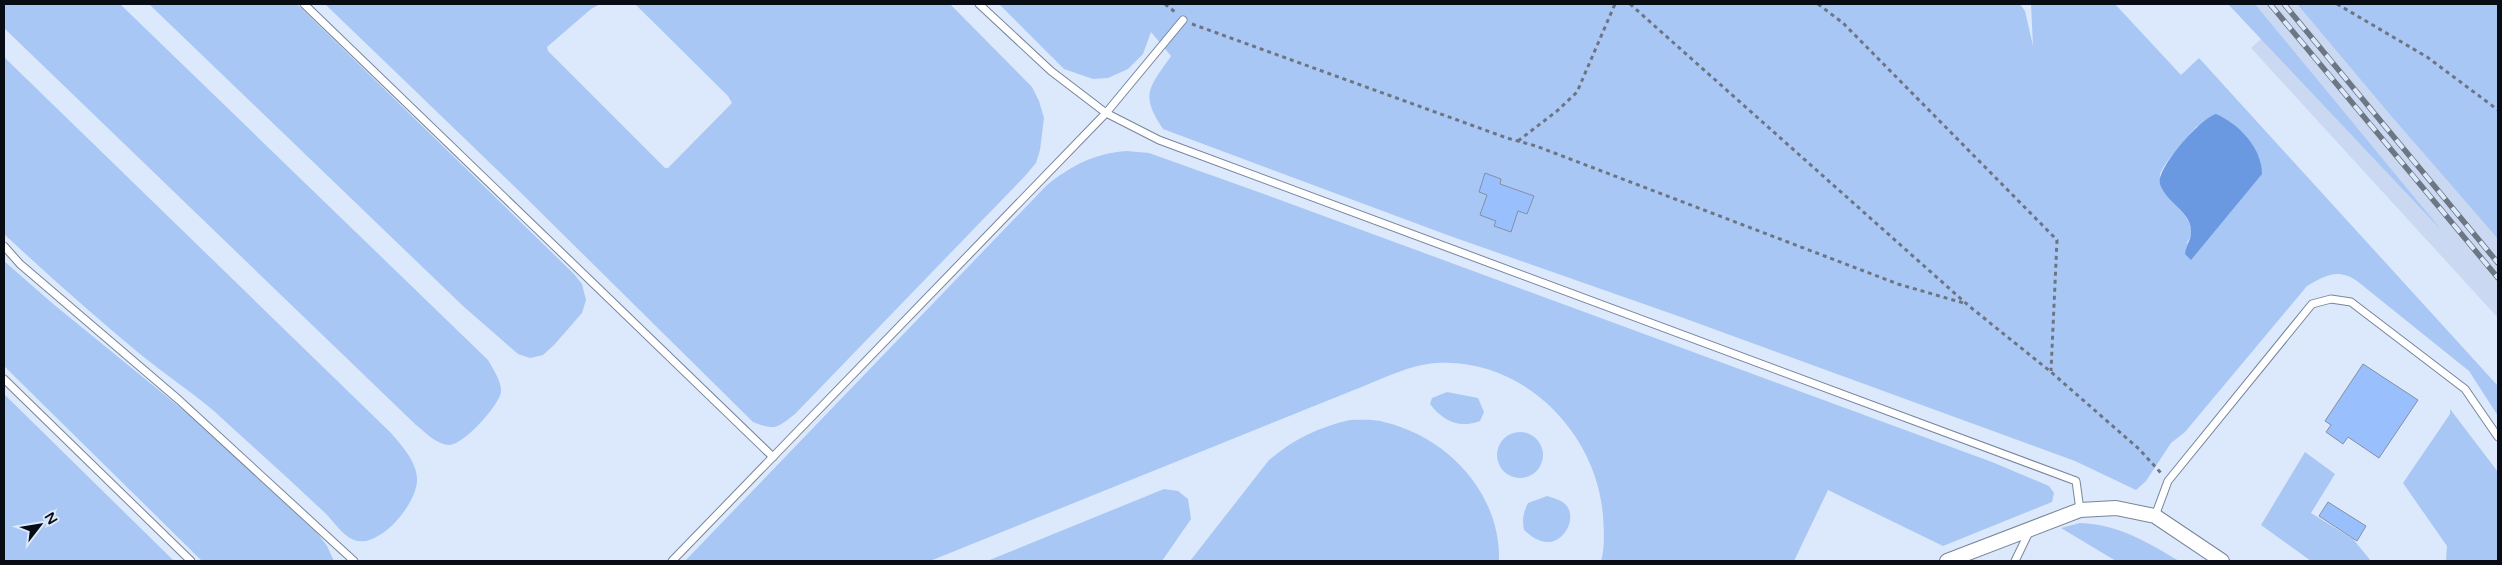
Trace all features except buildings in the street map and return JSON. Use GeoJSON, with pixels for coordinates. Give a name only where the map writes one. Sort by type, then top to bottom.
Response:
{"type":"FeatureCollection","features":[{"type":"Feature","properties":{"kind":"street"},"geometry":{"type":"LineString","coordinates":[[1947,561],[2080,510],[2116,508],[2155,516],[2222,561]]}},
{"type":"Feature","properties":{"kind":"lane"},"geometry":{"type":"LineString","coordinates":[[304,4],[773,457]]}},
{"type":"Feature","properties":{"kind":"lane"},"geometry":{"type":"LineString","coordinates":[[979,4],[1051,71],[1106,113],[1159,140],[2076,481],[2080,510]]}},
{"type":"Feature","properties":{"kind":"lane"},"geometry":{"type":"LineString","coordinates":[[672,561],[1106,113],[1183,20]]}},
{"type":"Feature","properties":{"kind":"lane"},"geometry":{"type":"LineString","coordinates":[[4,246],[20,264],[180,400],[354,561]]}},
{"type":"Feature","properties":{"kind":"lane"},"geometry":{"type":"LineString","coordinates":[[2155,516],[2168,481],[2312,304],[2330,299],[2351,302],[2464,389],[2498,437]]}},
{"type":"Feature","properties":{"kind":"lane"},"geometry":{"type":"LineString","coordinates":[[4,379],[192,561]]}},
{"type":"Feature","properties":{"kind":"lane"},"geometry":{"type":"LineString","coordinates":[[2015,561],[2031,530]]}},
{"type":"Feature","properties":{"kind":"path"},"geometry":{"type":"LineString","coordinates":[[1165,4],[1183,20],[1518,141],[1898,284],[1967,304]]}},
{"type":"Feature","properties":{"kind":"path"},"geometry":{"type":"LineString","coordinates":[[1518,141],[1557,111],[1577,92],[1615,4]]}},
{"type":"Feature","properties":{"kind":"path"},"geometry":{"type":"LineString","coordinates":[[1630,4],[1967,304],[2051,372],[2139,449],[2168,481]]}},
{"type":"Feature","properties":{"kind":"path"},"geometry":{"type":"LineString","coordinates":[[1818,4],[1842,23],[2057,240],[2051,372]]}},
{"type":"Feature","properties":{"kind":"path"},"geometry":{"type":"LineString","coordinates":[[2337,4],[2426,57],[2498,110]]}},
{"type":"Feature","properties":{"kind":"shaded area"},"geometry":{"type":"Polygon","coordinates":[[[4,4],[120,4],[488,360],[499,380],[501,392],[487,415],[471,432],[455,444],[444,444],[427,435],[4,28],[4,4]]]}},
{"type":"Feature","properties":{"kind":"shaded area"},"geometry":{"type":"Polygon","coordinates":[[[149,4],[297,4],[574,274],[582,284],[586,300],[582,313],[543,355],[530,358],[518,354],[463,306],[149,4]]]}},
{"type":"Feature","properties":{"kind":"shaded area"},"geometry":{"type":"Polygon","coordinates":[[[325,4],[600,4],[591,9],[547,47],[548,51],[665,168],[668,168],[732,103],[728,96],[635,4],[950,4],[1032,87],[1044,118],[1040,150],[1036,163],[1025,176],[795,414],[776,427],[766,427],[753,422],[516,188],[325,4]]]}},
{"type":"Feature","properties":{"kind":"shaded area"},"geometry":{"type":"Polygon","coordinates":[[[999,4],[2020,4],[2025,11],[2033,46],[2031,4],[2115,4],[2181,75],[2199,58],[2498,386],[2498,416],[2469,371],[2357,281],[2344,275],[2332,274],[2307,286],[2185,432],[2171,443],[2146,481],[2136,490],[2075,461],[1678,316],[1450,236],[1163,129],[1151,107],[1149,99],[1153,83],[1171,56],[1151,32],[1143,54],[1128,69],[1108,78],[1093,79],[1064,69],[999,4]],[[2197,126],[2170,157],[2160,175],[2161,185],[2186,217],[2190,226],[2191,234],[2186,244],[2225,218],[2253,184],[2197,126]]]}},
{"type":"Feature","properties":{"kind":"shaded area"},"geometry":{"type":"Polygon","coordinates":[[[2228,4],[2255,4],[2443,232],[2228,4]]]}},
{"type":"Feature","properties":{"kind":"shaded area"},"geometry":{"type":"Polygon","coordinates":[[[2255,4],[2297,4],[2498,239],[2498,318],[2251,48],[2263,37],[2434,222],[2255,4]]]}},
{"type":"Feature","properties":{"kind":"shaded area"},"geometry":{"type":"Polygon","coordinates":[[[2297,4],[2498,4],[2498,239],[2392,117],[2297,4]]]}},
{"type":"Feature","properties":{"kind":"shaded area"},"geometry":{"type":"Polygon","coordinates":[[[4,57],[400,443],[414,466],[417,478],[412,499],[396,522],[375,538],[364,541],[349,538],[324,512],[215,412],[122,339],[4,234],[4,57]]]}},
{"type":"Feature","properties":{"kind":"shaded area"},"geometry":{"type":"Polygon","coordinates":[[[2216,114],[2233,124],[2248,138],[2258,155],[2262,174],[2191,260],[2185,254],[2191,235],[2190,225],[2183,213],[2163,191],[2160,184],[2161,177],[2165,167],[2181,145],[2200,124],[2216,114]]]}},
{"type":"Feature","properties":{"kind":"shaded area"},"geometry":{"type":"Polygon","coordinates":[[[1127,151],[1149,153],[1264,194],[1992,462],[2049,486],[2054,493],[2052,502],[1943,546],[1828,490],[1794,561],[1601,561],[1604,545],[1604,527],[1598,485],[1586,456],[1570,429],[1550,406],[1525,387],[1498,373],[1468,364],[1436,363],[1425,364],[1392,374],[930,561],[685,561],[1046,186],[1064,172],[1084,162],[1104,154],[1127,151]]]}},
{"type":"Feature","properties":{"kind":"shaded area"},"geometry":{"type":"Polygon","coordinates":[[[4,261],[52,303],[193,418],[318,534],[327,546],[334,561],[202,561],[4,366],[4,261]]]}},
{"type":"Feature","properties":{"kind":"shaded area"},"geometry":{"type":"Polygon","coordinates":[[[1447,392],[1478,398],[1484,412],[1480,421],[1458,424],[1440,415],[1430,404],[1432,398],[1447,392]]]}},
{"type":"Feature","properties":{"kind":"shaded area"},"geometry":{"type":"Polygon","coordinates":[[[4,394],[174,561],[4,561],[4,394]]]}},
{"type":"Feature","properties":{"kind":"shaded area"},"geometry":{"type":"Polygon","coordinates":[[[2450,409],[2498,472],[2498,561],[2446,561],[2447,546],[2403,483],[2450,414],[2450,409]]]}},
{"type":"Feature","properties":{"kind":"shaded area"},"geometry":{"type":"Polygon","coordinates":[[[1350,420],[1380,421],[1407,430],[1429,441],[1449,455],[1466,472],[1480,492],[1491,513],[1497,536],[1499,561],[1190,561],[1269,460],[1307,435],[1328,426],[1350,420]]]}},
{"type":"Feature","properties":{"kind":"shaded area"},"geometry":{"type":"Polygon","coordinates":[[[1520,432],[1533,436],[1539,442],[1543,455],[1539,468],[1533,474],[1520,478],[1507,474],[1501,468],[1497,455],[1501,442],[1507,436],[1520,432]]]}},
{"type":"Feature","properties":{"kind":"shaded area"},"geometry":{"type":"Polygon","coordinates":[[[2305,452],[2335,474],[2311,513],[2353,539],[2371,561],[2311,561],[2261,525],[2305,452]]]}},
{"type":"Feature","properties":{"kind":"shaded area"},"geometry":{"type":"Polygon","coordinates":[[[1164,489],[1178,491],[1188,499],[1191,519],[1162,561],[987,561],[1164,489]]]}},
{"type":"Feature","properties":{"kind":"shaded area"},"geometry":{"type":"Polygon","coordinates":[[[1547,496],[1565,504],[1569,509],[1570,521],[1568,528],[1560,538],[1544,542],[1524,530],[1523,523],[1528,503],[1547,496]]]}},
{"type":"Feature","properties":{"kind":"shaded area"},"geometry":{"type":"Polygon","coordinates":[[[2080,523],[2120,530],[2179,561],[2116,561],[2061,528],[2080,523]]]}},
{"type":"Feature","properties":{"kind":"railway"},"geometry":{"type":"LineString","coordinates":[[2270,4],[2498,278]]}},
{"type":"Feature","properties":{"kind":"railway"},"geometry":{"type":"LineString","coordinates":[[2284,4],[2498,263]]}}]}
